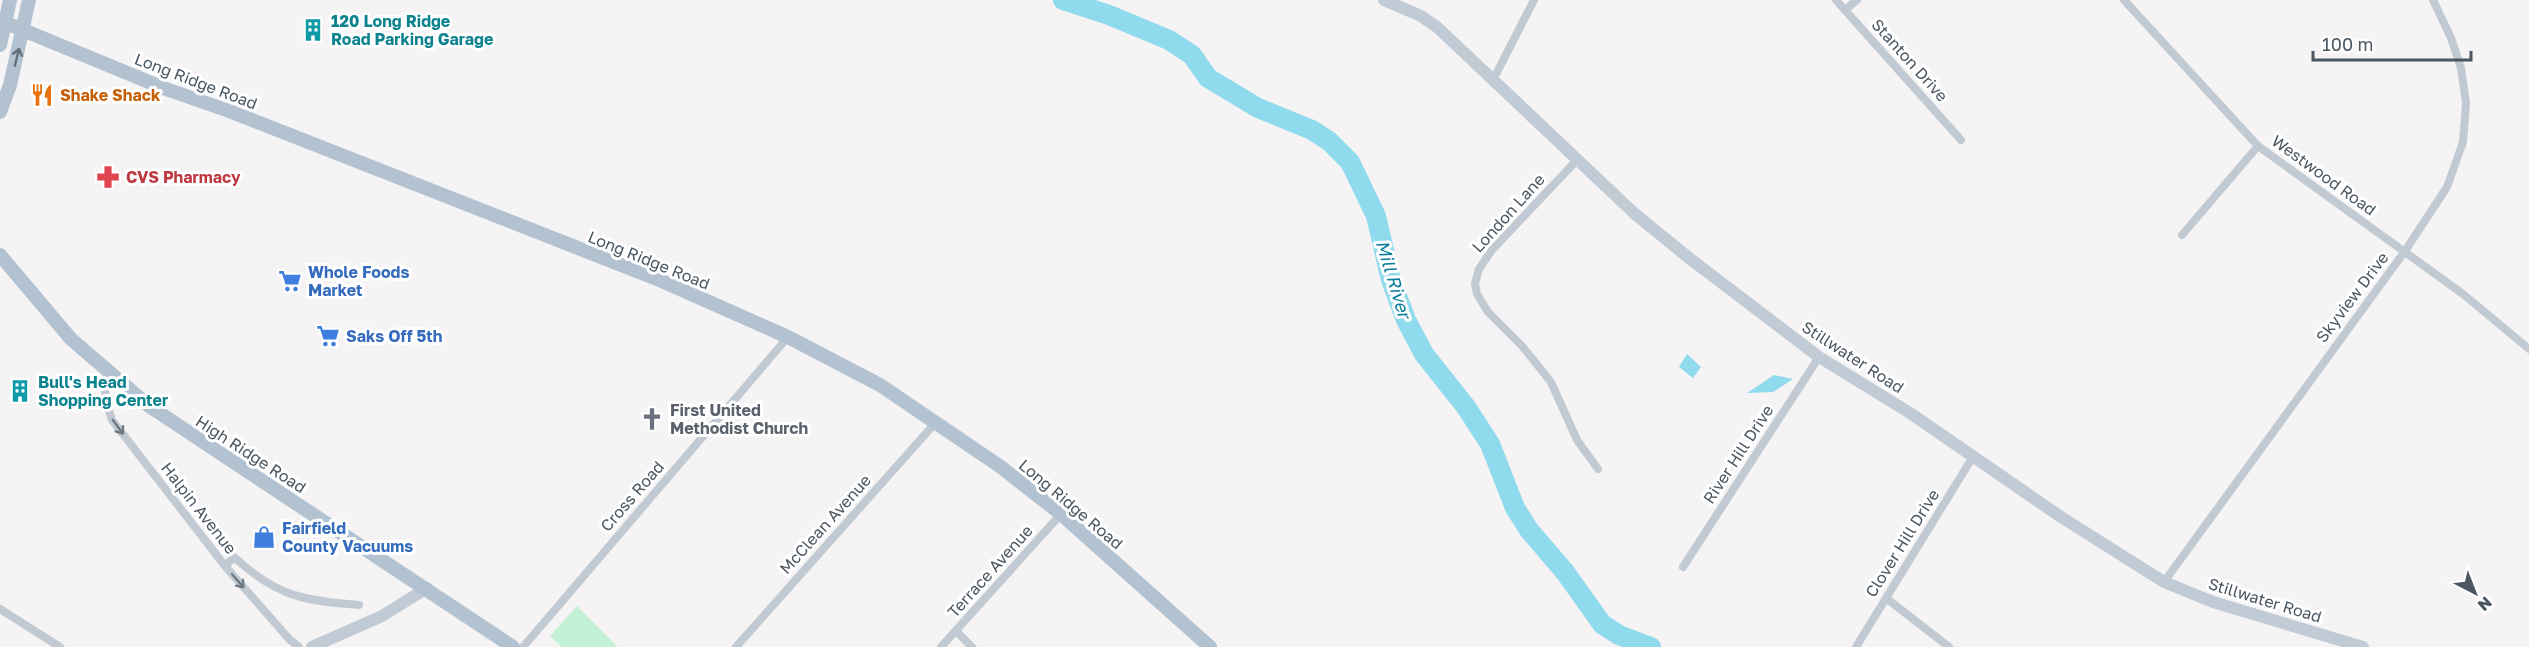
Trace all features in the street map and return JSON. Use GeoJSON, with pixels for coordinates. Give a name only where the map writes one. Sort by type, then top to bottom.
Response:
{"type":"FeatureCollection","features":[{"type":"Feature","properties":{"kind":"main road"},"geometry":{"type":"LineString","coordinates":[[0,45],[2,21],[10,0]]}},
{"type":"Feature","properties":{"kind":"main road"},"geometry":{"type":"LineString","coordinates":[[0,112],[10,85],[29,0]]}},
{"type":"Feature","properties":{"kind":"main road","name":"Stillwater Road"},"geometry":{"type":"LineString","coordinates":[[1384,0],[1421,16],[1437,27],[1635,214],[1689,258],[1819,357],[1906,410],[2061,517],[2164,582],[2213,602],[2363,647]]}},
{"type":"Feature","properties":{"kind":"main road","name":"Long Ridge Road"},"geometry":{"type":"LineString","coordinates":[[2,21],[166,89],[229,111],[662,281],[788,337],[880,385],[1001,467],[1061,514],[1210,647]]}},
{"type":"Feature","properties":{"kind":"main road","name":"High Ridge Road"},"geometry":{"type":"LineString","coordinates":[[0,255],[71,339],[148,406],[427,588],[513,647]]}},
{"type":"Feature","properties":{"kind":"main road"},"geometry":{"type":"LineString","coordinates":[[312,647],[382,616],[427,588]]}},
{"type":"Feature","properties":{"kind":"street"},"geometry":{"type":"LineString","coordinates":[[1493,80],[1534,0]]}},
{"type":"Feature","properties":{"kind":"street","name":"Stanton Drive"},"geometry":{"type":"LineString","coordinates":[[1836,0],[1961,140]]}},
{"type":"Feature","properties":{"kind":"street"},"geometry":{"type":"LineString","coordinates":[[1845,10],[1857,0]]}},
{"type":"Feature","properties":{"kind":"street","name":"Westwood Road"},"geometry":{"type":"LineString","coordinates":[[2124,0],[2258,146],[2463,294],[2529,349]]}},
{"type":"Feature","properties":{"kind":"street","name":"Skyview Drive"},"geometry":{"type":"LineString","coordinates":[[2164,582],[2405,251],[2447,187],[2459,156],[2464,132],[2466,103],[2461,68],[2451,38],[2433,0]]}},
{"type":"Feature","properties":{"kind":"street"},"geometry":{"type":"LineString","coordinates":[[2182,235],[2258,146]]}},
{"type":"Feature","properties":{"kind":"street","name":"London Lane"},"geometry":{"type":"LineString","coordinates":[[1577,160],[1492,250],[1479,269],[1475,283],[1477,294],[1488,312],[1522,346],[1551,382],[1577,440],[1598,469]]}},
{"type":"Feature","properties":{"kind":"street","name":"Cross Road"},"geometry":{"type":"LineString","coordinates":[[523,647],[788,337]]}},
{"type":"Feature","properties":{"kind":"street","name":"River Hill Drive"},"geometry":{"type":"LineString","coordinates":[[1683,567],[1819,357]]}},
{"type":"Feature","properties":{"kind":"street","name":"Halpin Avenue"},"geometry":{"type":"LineString","coordinates":[[108,373],[103,389],[112,420],[225,566],[290,640],[299,647]]}},
{"type":"Feature","properties":{"kind":"street","name":"McClean Avenue"},"geometry":{"type":"LineString","coordinates":[[736,647],[937,422]]}},
{"type":"Feature","properties":{"kind":"street","name":"Clover Hill Drive"},"geometry":{"type":"LineString","coordinates":[[1856,647],[1974,455]]}},
{"type":"Feature","properties":{"kind":"street","name":"Terrace Avenue"},"geometry":{"type":"LineString","coordinates":[[941,647],[1061,514]]}},
{"type":"Feature","properties":{"kind":"street"},"geometry":{"type":"LineString","coordinates":[[225,566],[234,557],[274,589],[307,600],[359,605]]}},
{"type":"Feature","properties":{"kind":"street"},"geometry":{"type":"LineString","coordinates":[[1886,598],[1949,647]]}},
{"type":"Feature","properties":{"kind":"street"},"geometry":{"type":"LineString","coordinates":[[0,609],[60,647]]}},
{"type":"Feature","properties":{"kind":"street"},"geometry":{"type":"LineString","coordinates":[[956,631],[972,647]]}},
{"type":"Feature","properties":{"kind":"green space"},"geometry":{"type":"Polygon","coordinates":[[[577,606],[618,647],[562,647],[550,636],[577,606]]]}},
{"type":"Feature","properties":{"kind":"water"},"geometry":{"type":"Polygon","coordinates":[[[1687,354],[1701,367],[1693,378],[1679,367],[1687,354]]]}},
{"type":"Feature","properties":{"kind":"water"},"geometry":{"type":"Polygon","coordinates":[[[1774,375],[1793,379],[1773,392],[1747,393],[1774,375]]]}},
{"type":"Feature","properties":{"kind":"waterway","name":"Mill River"},"geometry":{"type":"LineString","coordinates":[[1063,0],[1109,15],[1169,40],[1192,55],[1208,78],[1258,108],[1312,130],[1329,141],[1350,162],[1376,216],[1391,280],[1406,320],[1424,354],[1466,407],[1490,444],[1515,508],[1529,530],[1565,572],[1602,624],[1619,635],[1651,647]]}},
{"type":"Feature","properties":{"kind":"place","name":"120 Long Ridge Road Parking Garage"},"geometry":{"type":"Point","coordinates":[313,30]}},
{"type":"Feature","properties":{"kind":"place","name":"Shake Shack"},"geometry":{"type":"Point","coordinates":[42,95]}},
{"type":"Feature","properties":{"kind":"place","name":"CVS Pharmacy"},"geometry":{"type":"Point","coordinates":[108,177]}},
{"type":"Feature","properties":{"kind":"place","name":"Whole Foods Market"},"geometry":{"type":"Point","coordinates":[290,281]}},
{"type":"Feature","properties":{"kind":"place","name":"Saks Off 5th"},"geometry":{"type":"Point","coordinates":[328,336]}},
{"type":"Feature","properties":{"kind":"place","name":"Bull's Head Shopping Center"},"geometry":{"type":"Point","coordinates":[20,391]}},
{"type":"Feature","properties":{"kind":"place","name":"First United Methodist Church"},"geometry":{"type":"Point","coordinates":[652,419]}},
{"type":"Feature","properties":{"kind":"place","name":"Fairfield County Vacuums"},"geometry":{"type":"Point","coordinates":[264,537]}}]}
